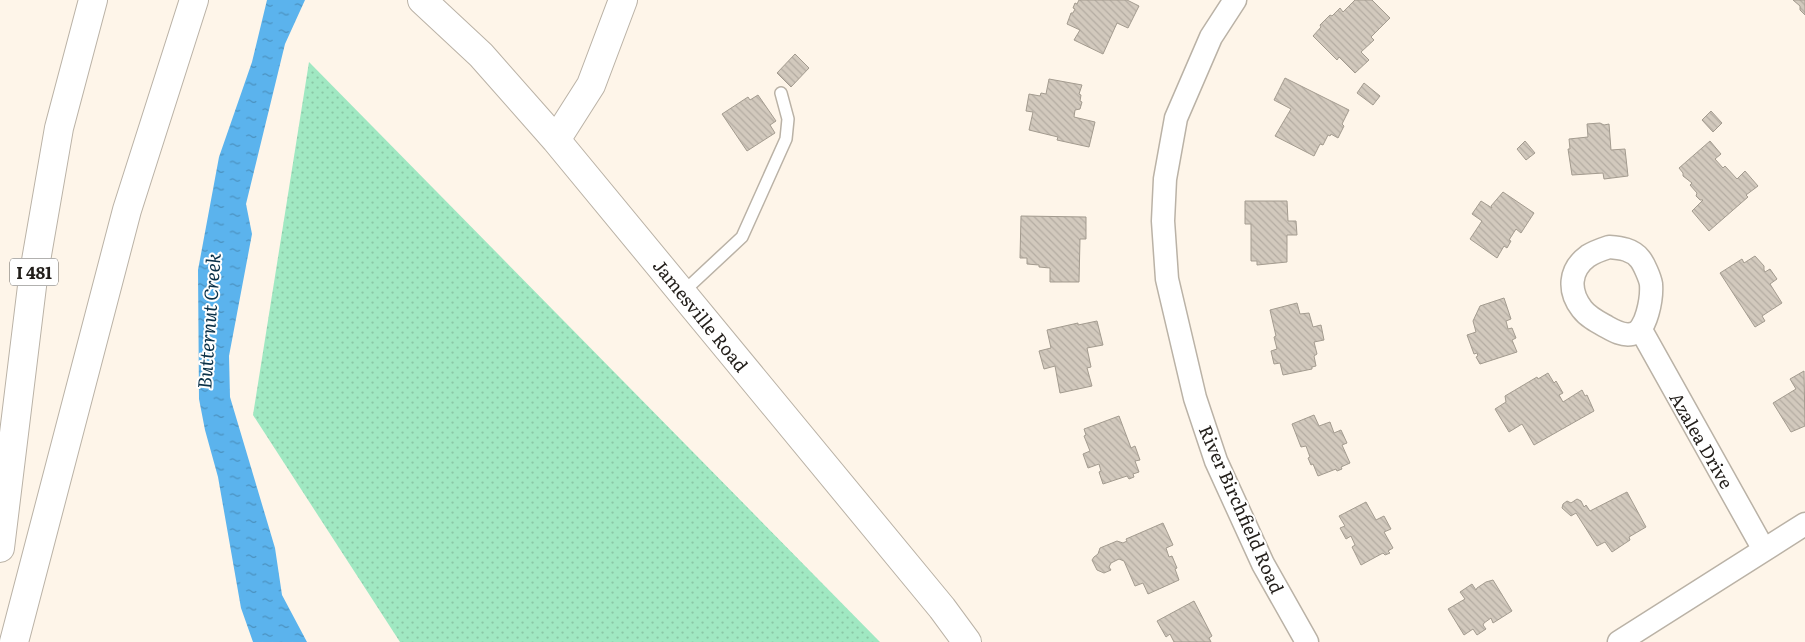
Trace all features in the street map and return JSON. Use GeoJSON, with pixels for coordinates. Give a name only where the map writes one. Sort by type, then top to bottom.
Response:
{"type":"FeatureCollection","features":[{"type":"Feature","properties":{"kind":"main road","name":"I 481"},"geometry":{"type":"LineString","coordinates":[[0,548],[33,278],[59,128],[93,0]]}},
{"type":"Feature","properties":{"kind":"main road"},"geometry":{"type":"LineString","coordinates":[[14,642],[127,210],[194,0]]}},
{"type":"Feature","properties":{"kind":"main road","name":"Jamesville Road"},"geometry":{"type":"LineString","coordinates":[[422,0],[480,55],[556,140],[942,608],[966,642]]}},
{"type":"Feature","properties":{"kind":"main road"},"geometry":{"type":"LineString","coordinates":[[556,140],[590,85],[623,0]]}},
{"type":"Feature","properties":{"kind":"street","name":"River Birchfield Road"},"geometry":{"type":"LineString","coordinates":[[1235,0],[1211,37],[1176,118],[1165,179],[1163,221],[1168,279],[1194,398],[1216,461],[1263,564],[1306,642]]}},
{"type":"Feature","properties":{"kind":"street","name":"Azalea Drive"},"geometry":{"type":"LineString","coordinates":[[1641,330],[1764,550]]}},
{"type":"Feature","properties":{"kind":"street"},"geometry":{"type":"LineString","coordinates":[[1618,642],[1805,524]]}},
{"type":"Feature","properties":{"kind":"lane"},"geometry":{"type":"LineString","coordinates":[[682,293],[742,236],[786,139],[788,118],[781,93]]}},
{"type":"Feature","properties":{"kind":"green space"},"geometry":{"type":"Polygon","coordinates":[[[309,62],[880,642],[400,642],[253,415],[309,62]]]}},
{"type":"Feature","properties":{"kind":"water","name":"Butternut Creek"},"geometry":{"type":"Polygon","coordinates":[[[267,0],[305,0],[285,44],[246,204],[252,234],[229,356],[230,397],[275,548],[282,595],[307,642],[253,642],[241,608],[218,477],[205,430],[199,399],[198,270],[219,157],[252,62],[267,0]]]}},
{"type":"Feature","properties":{"kind":"building"},"geometry":{"type":"Polygon","coordinates":[[[1079,0],[1127,0],[1139,6],[1128,28],[1117,23],[1103,54],[1074,40],[1080,30],[1067,24],[1071,13],[1075,9],[1073,8],[1075,3],[1077,4],[1079,0]]]}},
{"type":"Feature","properties":{"kind":"building"},"geometry":{"type":"Polygon","coordinates":[[[1355,0],[1372,0],[1390,18],[1371,37],[1374,40],[1361,52],[1369,60],[1355,73],[1339,57],[1337,60],[1313,36],[1330,15],[1332,16],[1340,8],[1343,12],[1355,0]]]}},
{"type":"Feature","properties":{"kind":"building"},"geometry":{"type":"Polygon","coordinates":[[[1793,0],[1805,0],[1805,15],[1800,10],[1800,6],[1793,0]]]}},
{"type":"Feature","properties":{"kind":"building"},"geometry":{"type":"Polygon","coordinates":[[[795,54],[809,68],[791,87],[777,73],[795,54]]]}},
{"type":"Feature","properties":{"kind":"building"},"geometry":{"type":"Polygon","coordinates":[[[1285,78],[1349,110],[1338,138],[1331,134],[1330,136],[1328,135],[1323,145],[1320,144],[1314,156],[1275,136],[1291,109],[1274,100],[1285,78]]]}},
{"type":"Feature","properties":{"kind":"building"},"geometry":{"type":"Polygon","coordinates":[[[1049,79],[1082,85],[1079,94],[1081,95],[1080,101],[1082,102],[1080,109],[1075,110],[1074,117],[1095,122],[1089,147],[1057,140],[1058,137],[1029,130],[1033,112],[1026,111],[1029,94],[1040,96],[1041,93],[1046,94],[1049,79]]]}},
{"type":"Feature","properties":{"kind":"building"},"geometry":{"type":"Polygon","coordinates":[[[1364,83],[1380,96],[1373,105],[1357,93],[1364,83]]]}},
{"type":"Feature","properties":{"kind":"building"},"geometry":{"type":"Polygon","coordinates":[[[758,95],[776,121],[770,125],[775,133],[747,151],[722,114],[748,97],[750,100],[758,95]]]}},
{"type":"Feature","properties":{"kind":"building"},"geometry":{"type":"Polygon","coordinates":[[[1711,111],[1722,123],[1713,132],[1702,120],[1711,111]]]}},
{"type":"Feature","properties":{"kind":"building"},"geometry":{"type":"Polygon","coordinates":[[[1600,123],[1604,125],[1609,124],[1611,150],[1625,149],[1628,176],[1604,179],[1603,173],[1572,175],[1568,149],[1570,149],[1569,139],[1588,137],[1587,124],[1600,123]]]}},
{"type":"Feature","properties":{"kind":"building"},"geometry":{"type":"Polygon","coordinates":[[[1525,141],[1535,153],[1526,160],[1517,149],[1525,141]]]}},
{"type":"Feature","properties":{"kind":"building"},"geometry":{"type":"Polygon","coordinates":[[[1710,141],[1721,154],[1715,159],[1723,168],[1725,166],[1737,179],[1745,171],[1758,186],[1709,231],[1692,211],[1703,200],[1696,196],[1697,193],[1690,185],[1692,183],[1683,176],[1679,168],[1710,141]]]}},
{"type":"Feature","properties":{"kind":"building"},"geometry":{"type":"Polygon","coordinates":[[[1503,192],[1534,213],[1521,233],[1516,229],[1509,240],[1511,241],[1507,248],[1504,246],[1497,258],[1470,239],[1482,221],[1472,214],[1481,201],[1492,208],[1491,206],[1503,192]]]}},
{"type":"Feature","properties":{"kind":"building"},"geometry":{"type":"Polygon","coordinates":[[[1245,201],[1287,201],[1288,221],[1296,221],[1297,235],[1287,235],[1287,262],[1257,265],[1257,261],[1251,261],[1251,224],[1245,224],[1245,201]]]}},
{"type":"Feature","properties":{"kind":"building"},"geometry":{"type":"Polygon","coordinates":[[[1021,216],[1086,217],[1086,239],[1080,239],[1079,282],[1050,282],[1050,268],[1027,264],[1027,258],[1020,258],[1021,216]]]}},
{"type":"Feature","properties":{"kind":"building"},"geometry":{"type":"Polygon","coordinates":[[[1755,256],[1764,266],[1765,272],[1770,269],[1777,279],[1770,284],[1782,303],[1762,316],[1765,321],[1755,327],[1720,273],[1742,259],[1744,263],[1755,256]]]}},
{"type":"Feature","properties":{"kind":"building"},"geometry":{"type":"Polygon","coordinates":[[[1504,298],[1511,319],[1506,321],[1508,329],[1512,328],[1516,338],[1512,340],[1517,352],[1480,364],[1476,357],[1478,356],[1477,353],[1474,354],[1467,335],[1476,332],[1473,321],[1480,306],[1504,298]]]}},
{"type":"Feature","properties":{"kind":"building"},"geometry":{"type":"Polygon","coordinates":[[[1297,303],[1300,314],[1309,313],[1313,327],[1321,325],[1324,340],[1314,342],[1317,354],[1314,356],[1316,366],[1312,367],[1312,369],[1283,375],[1280,363],[1274,364],[1271,351],[1277,349],[1270,310],[1297,303]]]}},
{"type":"Feature","properties":{"kind":"building"},"geometry":{"type":"Polygon","coordinates":[[[1097,321],[1103,345],[1087,348],[1091,367],[1087,368],[1092,386],[1060,393],[1055,366],[1044,369],[1039,351],[1051,348],[1047,330],[1097,321]]]}},
{"type":"Feature","properties":{"kind":"building"},"geometry":{"type":"Polygon","coordinates":[[[1804,371],[1805,426],[1791,432],[1773,403],[1796,389],[1790,379],[1804,371]]]}},
{"type":"Feature","properties":{"kind":"building"},"geometry":{"type":"Polygon","coordinates":[[[1548,373],[1554,383],[1556,381],[1563,393],[1559,395],[1563,402],[1582,390],[1585,396],[1587,395],[1594,411],[1534,445],[1522,424],[1509,432],[1495,409],[1506,402],[1505,396],[1537,377],[1538,379],[1548,373]]]}},
{"type":"Feature","properties":{"kind":"building"},"geometry":{"type":"Polygon","coordinates":[[[1314,415],[1319,426],[1330,422],[1334,433],[1341,430],[1347,443],[1342,445],[1350,463],[1341,467],[1342,469],[1337,471],[1336,469],[1318,476],[1308,458],[1310,457],[1306,446],[1301,447],[1292,424],[1314,415]]]}},
{"type":"Feature","properties":{"kind":"building"},"geometry":{"type":"Polygon","coordinates":[[[1119,416],[1131,448],[1135,446],[1140,460],[1135,461],[1139,472],[1133,474],[1134,477],[1129,479],[1127,476],[1103,484],[1099,472],[1101,471],[1099,464],[1088,468],[1083,454],[1090,451],[1084,436],[1086,435],[1084,429],[1119,416]]]}},
{"type":"Feature","properties":{"kind":"building"},"geometry":{"type":"Polygon","coordinates":[[[1627,492],[1646,527],[1629,537],[1630,540],[1612,552],[1605,542],[1597,546],[1576,513],[1571,516],[1562,508],[1563,504],[1567,501],[1571,503],[1577,499],[1581,501],[1584,507],[1586,505],[1590,511],[1627,492]]]}},
{"type":"Feature","properties":{"kind":"building"},"geometry":{"type":"Polygon","coordinates":[[[1366,502],[1376,520],[1384,516],[1391,529],[1384,532],[1393,548],[1388,551],[1390,553],[1385,555],[1383,553],[1361,565],[1352,547],[1355,545],[1351,536],[1346,539],[1340,528],[1345,526],[1339,516],[1366,502]]]}},
{"type":"Feature","properties":{"kind":"building"},"geometry":{"type":"Polygon","coordinates":[[[1163,523],[1173,545],[1166,548],[1169,557],[1172,556],[1177,568],[1175,569],[1179,580],[1148,594],[1143,583],[1135,586],[1124,561],[1119,559],[1111,563],[1109,567],[1111,570],[1104,573],[1097,570],[1092,560],[1098,554],[1100,548],[1117,541],[1123,543],[1127,541],[1126,539],[1163,523]]]}},
{"type":"Feature","properties":{"kind":"building"},"geometry":{"type":"Polygon","coordinates":[[[1493,580],[1512,611],[1493,623],[1491,618],[1483,625],[1486,629],[1477,635],[1473,629],[1464,635],[1448,609],[1465,599],[1460,592],[1472,584],[1476,590],[1486,582],[1493,580]]]}},
{"type":"Feature","properties":{"kind":"building"},"geometry":{"type":"Polygon","coordinates":[[[1194,601],[1212,636],[1209,638],[1211,642],[1174,642],[1170,634],[1166,637],[1157,621],[1194,601]]]}}]}
